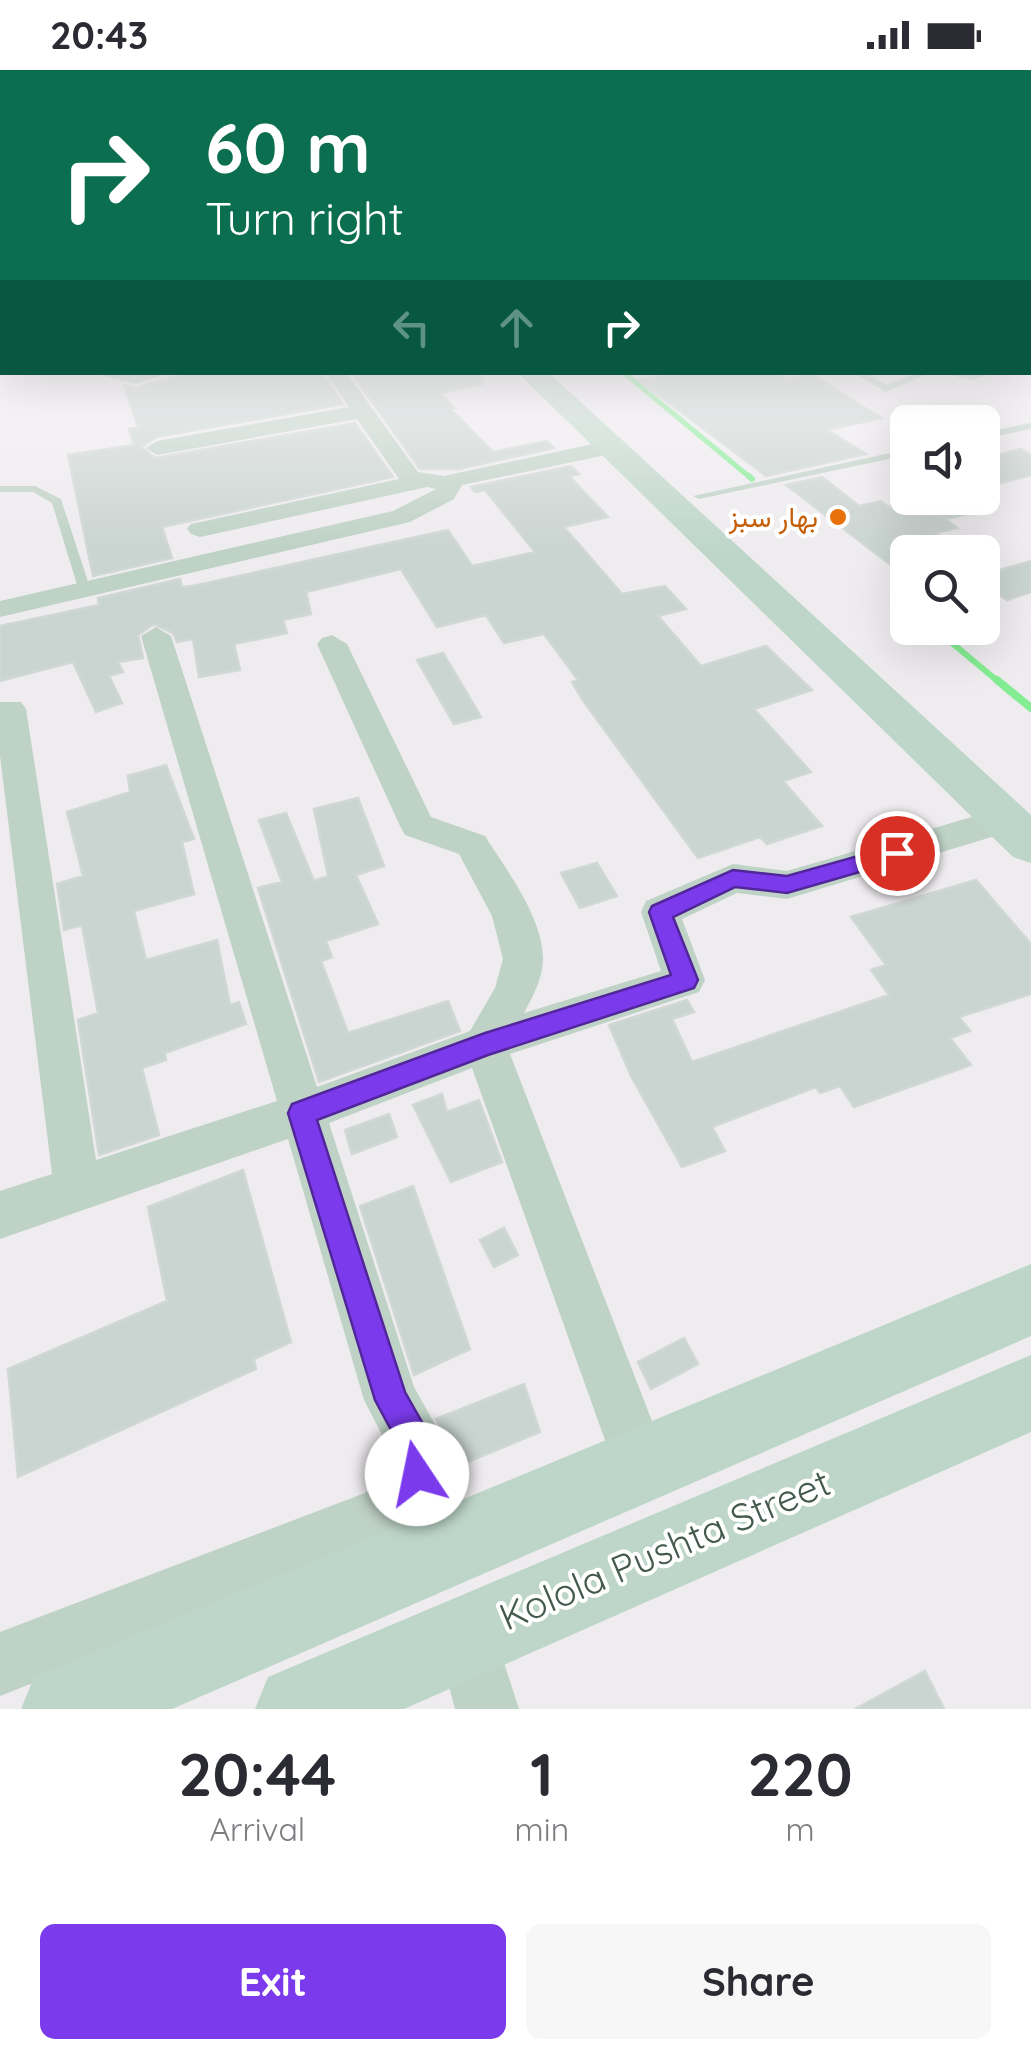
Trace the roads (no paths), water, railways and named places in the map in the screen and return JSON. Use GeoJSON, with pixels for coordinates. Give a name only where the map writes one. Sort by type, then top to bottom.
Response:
{"type":"FeatureCollection","features":[{"type":"Feature","properties":{"kind":"main road"},"geometry":{"type":"LineString","coordinates":[[555,395],[1023,821]]}},
{"type":"Feature","properties":{"kind":"main road"},"geometry":{"type":"LineString","coordinates":[[585,395],[699,496],[1023,821]]}},
{"type":"Feature","properties":{"kind":"main road"},"geometry":{"type":"LineString","coordinates":[[66,1709],[1031,1300]]}},
{"type":"Feature","properties":{"kind":"main road","name":"Kolola Pushta Street"},"geometry":{"type":"LineString","coordinates":[[300,1709],[477,1672],[1031,1393]]}},
{"type":"Feature","properties":{"kind":"street"},"geometry":{"type":"LineString","coordinates":[[353,395],[410,478],[419,482]]}},
{"type":"Feature","properties":{"kind":"street"},"geometry":{"type":"LineString","coordinates":[[157,448],[364,411]]}},
{"type":"Feature","properties":{"kind":"street"},"geometry":{"type":"LineString","coordinates":[[200,529],[419,482],[453,480],[610,447]]}},
{"type":"Feature","properties":{"kind":"street"},"geometry":{"type":"LineString","coordinates":[[0,609],[401,517],[445,494],[453,480]]}},
{"type":"Feature","properties":{"kind":"street"},"geometry":{"type":"LineString","coordinates":[[0,1664],[384,1515],[405,1498],[423,1454],[391,1400],[156,636]]}},
{"type":"Feature","properties":{"kind":"street"},"geometry":{"type":"LineString","coordinates":[[332,644],[418,826],[472,845],[505,907],[523,957],[518,978],[485,1044],[641,1465]]}},
{"type":"Feature","properties":{"kind":"street"},"geometry":{"type":"LineString","coordinates":[[10,709],[77,1188]]}},
{"type":"Feature","properties":{"kind":"street"},"geometry":{"type":"LineString","coordinates":[[0,1216],[302,1113],[485,1044],[685,980],[660,912],[733,878],[787,885],[1023,821]]}},
{"type":"Feature","properties":{"kind":"lane"},"geometry":{"type":"LineString","coordinates":[[1000,432],[1031,426]]}},
{"type":"Feature","properties":{"kind":"lane"},"geometry":{"type":"LineString","coordinates":[[699,496],[890,456]]}},
{"type":"Feature","properties":{"kind":"lane"},"geometry":{"type":"LineString","coordinates":[[0,489],[35,489],[57,501],[85,591]]}},
{"type":"Feature","properties":{"kind":"waterway"},"geometry":{"type":"LineString","coordinates":[[651,395],[752,479],[749,476]]}},
{"type":"Feature","properties":{"kind":"waterway"},"geometry":{"type":"LineString","coordinates":[[954,645],[1000,683]]}},
{"type":"Feature","properties":{"kind":"waterway"},"geometry":{"type":"LineString","coordinates":[[997,680],[1031,708]]}},
{"type":"Feature","properties":{"kind":"place","name":"بهار سبز"},"geometry":{"type":"Point","coordinates":[838,517]}}]}
